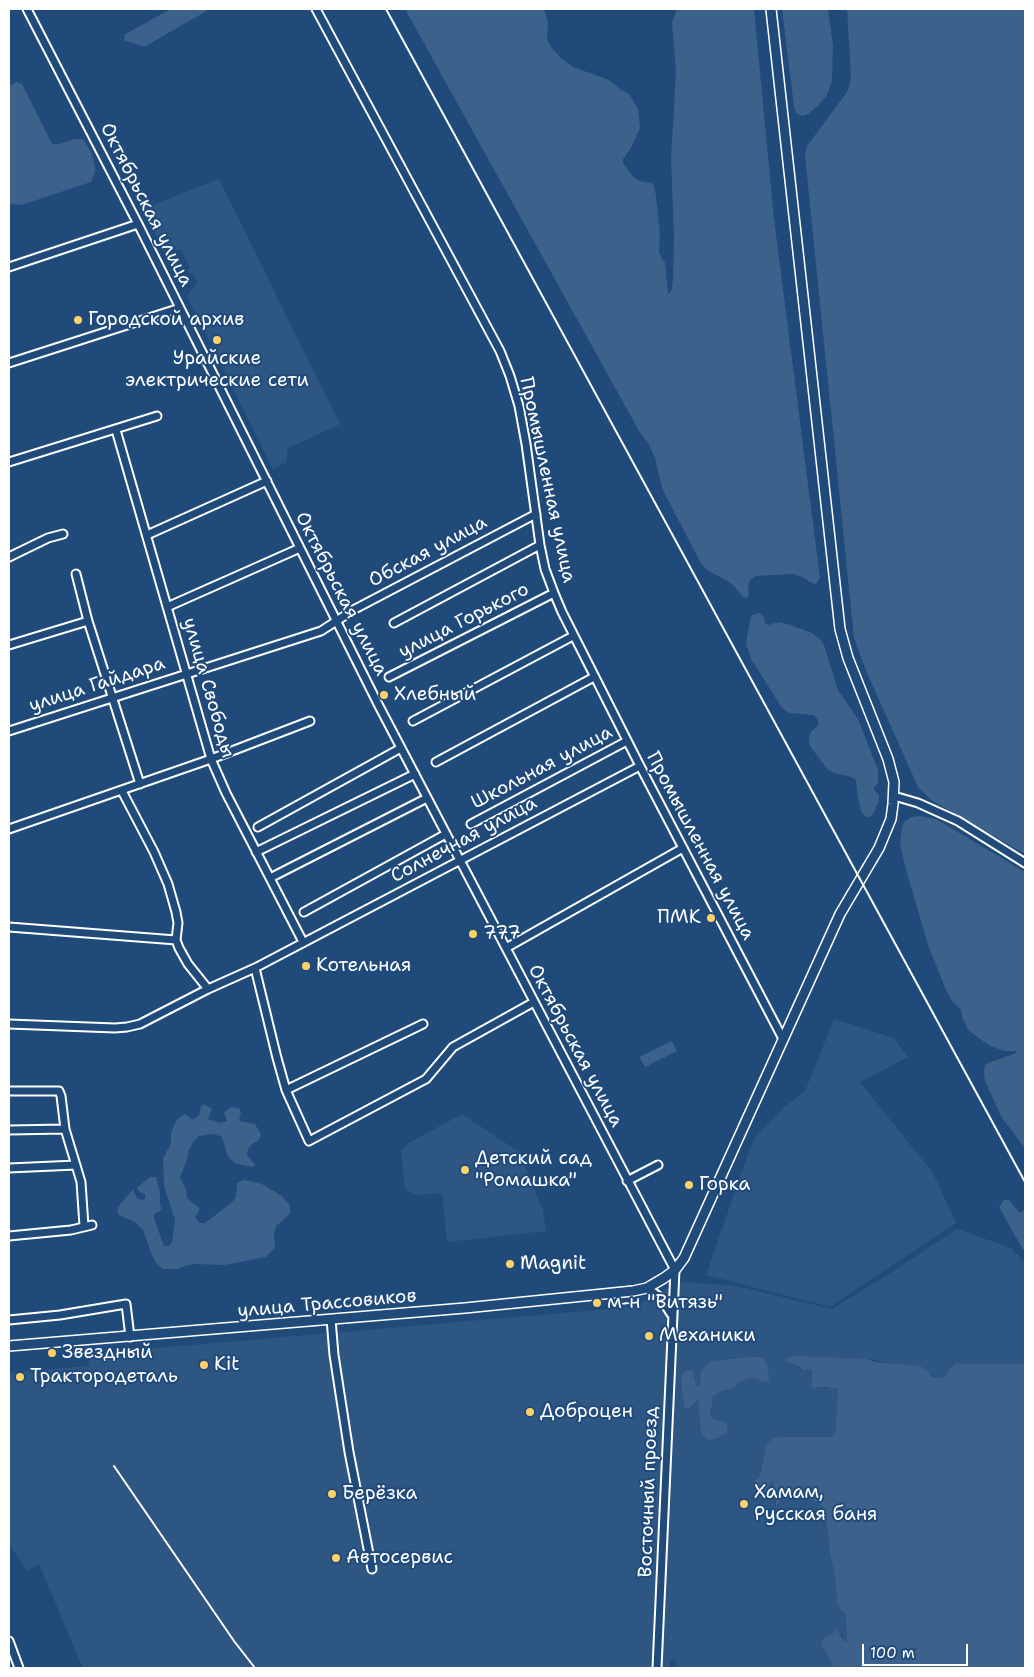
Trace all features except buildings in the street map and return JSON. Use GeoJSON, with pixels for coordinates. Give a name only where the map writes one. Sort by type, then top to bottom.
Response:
{"type":"FeatureCollection","features":[{"type":"Feature","properties":{"kind":"main road"},"geometry":{"type":"LineString","coordinates":[[647,1288],[675,1270],[680,1264],[845,903],[879,848],[891,819],[894,796],[894,782],[888,759],[848,658],[840,629],[771,9]]}},
{"type":"Feature","properties":{"kind":"main road","name":"улица Трассовиков"},"geometry":{"type":"LineString","coordinates":[[9,1346],[605,1295],[647,1288]]}},
{"type":"Feature","properties":{"kind":"street","name":"Октябрьская улица"},"geometry":{"type":"LineString","coordinates":[[27,9],[138,224],[401,748],[675,1270]]}},
{"type":"Feature","properties":{"kind":"street","name":"Промышленная улица"},"geometry":{"type":"LineString","coordinates":[[316,9],[500,351],[510,376],[518,406],[526,444],[540,545],[545,569],[554,593],[594,677],[783,1040]]}},
{"type":"Feature","properties":{"kind":"street"},"geometry":{"type":"LineString","coordinates":[[9,267],[138,224]]}},
{"type":"Feature","properties":{"kind":"street"},"geometry":{"type":"LineString","coordinates":[[9,363],[180,308]]}},
{"type":"Feature","properties":{"kind":"street"},"geometry":{"type":"LineString","coordinates":[[9,462],[157,416]]}},
{"type":"Feature","properties":{"kind":"street","name":"улица Свободы"},"geometry":{"type":"LineString","coordinates":[[116,430],[211,759],[226,793],[303,942]]}},
{"type":"Feature","properties":{"kind":"street"},"geometry":{"type":"LineString","coordinates":[[147,535],[267,481]]}},
{"type":"Feature","properties":{"kind":"street","name":"Обская улица"},"geometry":{"type":"LineString","coordinates":[[337,621],[354,609],[536,514]]}},
{"type":"Feature","properties":{"kind":"street"},"geometry":{"type":"LineString","coordinates":[[9,557],[48,538],[62,534]]}},
{"type":"Feature","properties":{"kind":"street"},"geometry":{"type":"LineString","coordinates":[[394,623],[540,545]]}},
{"type":"Feature","properties":{"kind":"street"},"geometry":{"type":"LineString","coordinates":[[167,607],[300,548]]}},
{"type":"Feature","properties":{"kind":"street"},"geometry":{"type":"LineString","coordinates":[[76,574],[88,621],[140,784]]}},
{"type":"Feature","properties":{"kind":"street","name":"улица Горького"},"geometry":{"type":"LineString","coordinates":[[389,677],[554,593]]}},
{"type":"Feature","properties":{"kind":"street"},"geometry":{"type":"LineString","coordinates":[[9,645],[88,621]]}},
{"type":"Feature","properties":{"kind":"street","name":"улица Гайдара"},"geometry":{"type":"LineString","coordinates":[[9,730],[308,636],[337,621]]}},
{"type":"Feature","properties":{"kind":"street"},"geometry":{"type":"LineString","coordinates":[[413,721],[573,636]]}},
{"type":"Feature","properties":{"kind":"street"},"geometry":{"type":"LineString","coordinates":[[436,762],[594,677]]}},
{"type":"Feature","properties":{"kind":"street"},"geometry":{"type":"LineString","coordinates":[[9,829],[122,791],[310,721]]}},
{"type":"Feature","properties":{"kind":"street","name":"Школьная улица"},"geometry":{"type":"LineString","coordinates":[[471,824],[627,741]]}},
{"type":"Feature","properties":{"kind":"street"},"geometry":{"type":"LineString","coordinates":[[258,827],[401,748]]}},
{"type":"Feature","properties":{"kind":"street","name":"Солнечная улица"},"geometry":{"type":"LineString","coordinates":[[9,1024],[114,1028],[140,1024],[208,989],[255,968],[640,766]]}},
{"type":"Feature","properties":{"kind":"street"},"geometry":{"type":"LineString","coordinates":[[256,852],[415,774]]}},
{"type":"Feature","properties":{"kind":"street"},"geometry":{"type":"LineString","coordinates":[[122,791],[162,871],[176,912],[178,923],[176,940],[188,964],[208,989]]}},
{"type":"Feature","properties":{"kind":"street"},"geometry":{"type":"LineString","coordinates":[[894,796],[918,803],[958,821],[1025,863]]}},
{"type":"Feature","properties":{"kind":"street"},"geometry":{"type":"LineString","coordinates":[[270,878],[427,798]]}},
{"type":"Feature","properties":{"kind":"street"},"geometry":{"type":"LineString","coordinates":[[304,912],[446,834]]}},
{"type":"Feature","properties":{"kind":"street"},"geometry":{"type":"LineString","coordinates":[[506,948],[683,848]]}},
{"type":"Feature","properties":{"kind":"street"},"geometry":{"type":"LineString","coordinates":[[9,927],[176,940]]}},
{"type":"Feature","properties":{"kind":"street"},"geometry":{"type":"LineString","coordinates":[[255,968],[286,1090],[310,1141],[426,1079],[453,1047],[534,1002]]}},
{"type":"Feature","properties":{"kind":"street"},"geometry":{"type":"LineString","coordinates":[[286,1090],[424,1024]]}},
{"type":"Feature","properties":{"kind":"street"},"geometry":{"type":"LineString","coordinates":[[9,1091],[59,1091],[65,1129],[76,1165],[88,1226],[71,1230],[9,1236]]}},
{"type":"Feature","properties":{"kind":"street"},"geometry":{"type":"LineString","coordinates":[[9,1130],[65,1129]]}},
{"type":"Feature","properties":{"kind":"street"},"geometry":{"type":"LineString","coordinates":[[9,1168],[76,1165]]}},
{"type":"Feature","properties":{"kind":"street"},"geometry":{"type":"LineString","coordinates":[[627,1180],[658,1165]]}},
{"type":"Feature","properties":{"kind":"street","name":"Восточный проезд"},"geometry":{"type":"LineString","coordinates":[[657,1668],[675,1270]]}},
{"type":"Feature","properties":{"kind":"street"},"geometry":{"type":"LineString","coordinates":[[647,1288],[661,1298],[672,1317]]}},
{"type":"Feature","properties":{"kind":"street"},"geometry":{"type":"LineString","coordinates":[[9,1320],[60,1315],[126,1304],[130,1337]]}},
{"type":"Feature","properties":{"kind":"street"},"geometry":{"type":"LineString","coordinates":[[331,1319],[334,1356],[349,1452],[372,1569]]}},
{"type":"Feature","properties":{"kind":"street"},"geometry":{"type":"LineString","coordinates":[[9,1642],[19,1668]]}},
{"type":"Feature","properties":{"kind":"shaded area"},"geometry":{"type":"Polygon","coordinates":[[[171,9],[210,9],[146,46],[124,40],[125,34],[171,9]]]}},
{"type":"Feature","properties":{"kind":"shaded area"},"geometry":{"type":"Polygon","coordinates":[[[405,9],[543,9],[548,23],[547,39],[551,47],[562,59],[573,67],[609,80],[629,94],[638,109],[640,128],[631,148],[623,159],[623,163],[634,178],[652,183],[655,188],[660,233],[659,253],[665,263],[669,294],[672,289],[673,279],[674,237],[671,158],[676,72],[672,22],[677,9],[754,9],[774,219],[820,578],[817,583],[814,584],[793,574],[756,576],[750,580],[748,585],[749,596],[746,598],[732,584],[706,569],[700,562],[662,488],[655,458],[648,443],[639,431],[405,9]]]}},
{"type":"Feature","properties":{"kind":"shaded area"},"geometry":{"type":"Polygon","coordinates":[[[782,9],[828,9],[833,45],[832,81],[827,95],[818,106],[802,116],[796,113],[794,107],[782,9]]]}},
{"type":"Feature","properties":{"kind":"shaded area"},"geometry":{"type":"Polygon","coordinates":[[[847,9],[1025,9],[1025,854],[931,800],[918,787],[867,673],[854,638],[805,156],[807,146],[847,92],[851,79],[847,9]]]}},
{"type":"Feature","properties":{"kind":"shaded area"},"geometry":{"type":"Polygon","coordinates":[[[16,82],[22,84],[52,144],[83,139],[91,152],[95,165],[95,172],[91,182],[22,205],[9,204],[9,86],[16,82]]]}},
{"type":"Feature","properties":{"kind":"shaded area"},"geometry":{"type":"Polygon","coordinates":[[[219,179],[340,424],[287,449],[287,462],[273,469],[187,296],[197,283],[192,273],[189,274],[187,269],[190,268],[181,249],[164,251],[143,209],[219,179]]]}},
{"type":"Feature","properties":{"kind":"shaded area"},"geometry":{"type":"Polygon","coordinates":[[[759,613],[764,617],[765,623],[768,625],[779,622],[790,625],[812,633],[824,645],[838,690],[858,719],[878,770],[878,783],[874,790],[879,795],[879,801],[870,817],[866,817],[862,813],[856,780],[827,769],[810,746],[810,733],[819,724],[817,718],[813,715],[789,713],[782,708],[751,659],[746,644],[750,620],[752,615],[759,613]]]}},
{"type":"Feature","properties":{"kind":"shaded area"},"geometry":{"type":"Polygon","coordinates":[[[920,816],[936,819],[1025,872],[1025,1148],[1002,1118],[985,1081],[984,1071],[985,1065],[988,1063],[1014,1054],[1017,1051],[1005,1051],[990,1046],[969,1031],[962,1017],[961,1010],[951,1000],[947,992],[929,948],[900,844],[902,827],[905,821],[912,817],[920,816]]]}},
{"type":"Feature","properties":{"kind":"shaded area"},"geometry":{"type":"Polygon","coordinates":[[[834,1019],[894,1038],[908,1057],[860,1082],[933,1173],[956,1223],[830,1307],[706,1275],[753,1140],[783,1108],[805,1091],[834,1019]]]}},
{"type":"Feature","properties":{"kind":"shaded area"},"geometry":{"type":"Polygon","coordinates":[[[672,1041],[677,1051],[645,1067],[639,1057],[672,1041]]]}},
{"type":"Feature","properties":{"kind":"shaded area"},"geometry":{"type":"Polygon","coordinates":[[[204,1104],[212,1109],[208,1119],[221,1123],[227,1121],[224,1112],[231,1107],[239,1108],[241,1112],[239,1121],[255,1124],[261,1134],[259,1140],[248,1149],[247,1155],[255,1165],[252,1167],[236,1164],[230,1159],[222,1137],[214,1134],[199,1136],[194,1141],[180,1177],[186,1189],[187,1197],[199,1207],[195,1217],[199,1223],[209,1220],[232,1202],[236,1197],[237,1183],[244,1180],[260,1183],[282,1196],[290,1206],[290,1214],[276,1226],[274,1233],[275,1248],[266,1257],[224,1265],[195,1264],[178,1269],[163,1269],[157,1264],[152,1255],[143,1230],[135,1222],[119,1215],[117,1211],[118,1207],[133,1189],[137,1198],[145,1199],[145,1195],[137,1188],[150,1177],[156,1177],[162,1210],[154,1214],[154,1218],[164,1246],[172,1243],[175,1220],[164,1186],[163,1159],[171,1143],[171,1132],[178,1118],[185,1114],[194,1119],[199,1115],[201,1106],[204,1104]]]}},
{"type":"Feature","properties":{"kind":"shaded area","name":"Детский сад \"Ромашка\""},"geometry":{"type":"Polygon","coordinates":[[[462,1114],[519,1152],[543,1210],[546,1231],[447,1242],[442,1193],[415,1195],[405,1188],[401,1151],[407,1144],[462,1114]]]}},
{"type":"Feature","properties":{"kind":"shaded area"},"geometry":{"type":"Polygon","coordinates":[[[1004,1200],[1009,1200],[1021,1213],[1025,1209],[1025,1248],[1023,1250],[999,1207],[1004,1200]]]}},
{"type":"Feature","properties":{"kind":"shaded area"},"geometry":{"type":"Polygon","coordinates":[[[957,1229],[1011,1248],[1025,1262],[1025,1364],[955,1364],[948,1370],[945,1376],[939,1378],[931,1377],[927,1370],[867,1359],[789,1363],[797,1365],[800,1369],[812,1370],[811,1386],[838,1389],[835,1433],[833,1436],[828,1437],[774,1438],[769,1441],[766,1447],[760,1476],[755,1480],[755,1493],[759,1497],[767,1493],[773,1481],[774,1505],[777,1506],[779,1499],[783,1495],[800,1495],[819,1503],[825,1511],[837,1602],[840,1609],[846,1615],[847,1642],[844,1641],[841,1634],[822,1648],[830,1659],[833,1668],[676,1668],[675,1659],[670,1662],[670,1668],[83,1668],[39,1564],[27,1571],[9,1544],[9,1373],[89,1366],[88,1354],[632,1307],[683,1282],[737,1286],[832,1309],[957,1229]]]}},
{"type":"Feature","properties":{"kind":"shaded area"},"geometry":{"type":"Polygon","coordinates":[[[793,1356],[867,1359],[875,1362],[920,1366],[927,1370],[931,1377],[939,1378],[945,1376],[948,1370],[955,1364],[1025,1364],[1025,1668],[833,1668],[821,1644],[824,1638],[837,1630],[844,1641],[847,1642],[846,1615],[840,1609],[837,1602],[825,1511],[819,1503],[800,1495],[783,1495],[776,1507],[773,1481],[764,1497],[759,1497],[755,1493],[755,1480],[760,1476],[769,1441],[781,1437],[828,1437],[833,1436],[835,1433],[838,1389],[813,1388],[811,1386],[812,1370],[803,1370],[786,1360],[793,1356]]]}},
{"type":"Feature","properties":{"kind":"shaded area"},"geometry":{"type":"Polygon","coordinates":[[[761,1357],[765,1360],[768,1367],[769,1380],[762,1382],[757,1378],[749,1378],[738,1382],[735,1388],[722,1391],[713,1396],[710,1415],[713,1419],[725,1422],[728,1429],[726,1433],[716,1439],[707,1440],[701,1433],[698,1399],[689,1409],[684,1408],[681,1378],[683,1373],[687,1370],[692,1370],[698,1387],[700,1385],[701,1371],[712,1361],[761,1357]]]}},
{"type":"Feature","properties":{"kind":"railway"},"geometry":{"type":"LineString","coordinates":[[386,9],[1025,1182]]}},
{"type":"Feature","properties":{"kind":"railway"},"geometry":{"type":"LineString","coordinates":[[114,1466],[234,1641],[255,1668]]}},
{"type":"Feature","properties":{"kind":"place","name":"Городской архив"},"geometry":{"type":"Point","coordinates":[78,320]}},
{"type":"Feature","properties":{"kind":"place","name":"Урайские электрические сети"},"geometry":{"type":"Point","coordinates":[217,340]}},
{"type":"Feature","properties":{"kind":"place","name":"Хлебный"},"geometry":{"type":"Point","coordinates":[384,695]}},
{"type":"Feature","properties":{"kind":"place","name":"ПМК"},"geometry":{"type":"Point","coordinates":[711,918]}},
{"type":"Feature","properties":{"kind":"place","name":"777"},"geometry":{"type":"Point","coordinates":[473,934]}},
{"type":"Feature","properties":{"kind":"place","name":"Котельная"},"geometry":{"type":"Point","coordinates":[306,966]}},
{"type":"Feature","properties":{"kind":"place","name":"Детский сад \"Ромашка\""},"geometry":{"type":"Point","coordinates":[465,1170]}},
{"type":"Feature","properties":{"kind":"place","name":"Горка"},"geometry":{"type":"Point","coordinates":[689,1185]}},
{"type":"Feature","properties":{"kind":"place","name":"Magnit"},"geometry":{"type":"Point","coordinates":[510,1264]}},
{"type":"Feature","properties":{"kind":"place","name":"м-н \"Витязь\""},"geometry":{"type":"Point","coordinates":[597,1303]}},
{"type":"Feature","properties":{"kind":"place","name":"Механики"},"geometry":{"type":"Point","coordinates":[649,1336]}},
{"type":"Feature","properties":{"kind":"place","name":"Звездный"},"geometry":{"type":"Point","coordinates":[52,1353]}},
{"type":"Feature","properties":{"kind":"place","name":"Kit"},"geometry":{"type":"Point","coordinates":[204,1365]}},
{"type":"Feature","properties":{"kind":"place","name":"Трактородеталь"},"geometry":{"type":"Point","coordinates":[20,1377]}},
{"type":"Feature","properties":{"kind":"place","name":"Доброцен"},"geometry":{"type":"Point","coordinates":[530,1412]}},
{"type":"Feature","properties":{"kind":"place","name":"Берёзка"},"geometry":{"type":"Point","coordinates":[332,1494]}},
{"type":"Feature","properties":{"kind":"place","name":"Хамам, Русская баня"},"geometry":{"type":"Point","coordinates":[744,1504]}},
{"type":"Feature","properties":{"kind":"place","name":"Автосервис"},"geometry":{"type":"Point","coordinates":[336,1558]}}]}
